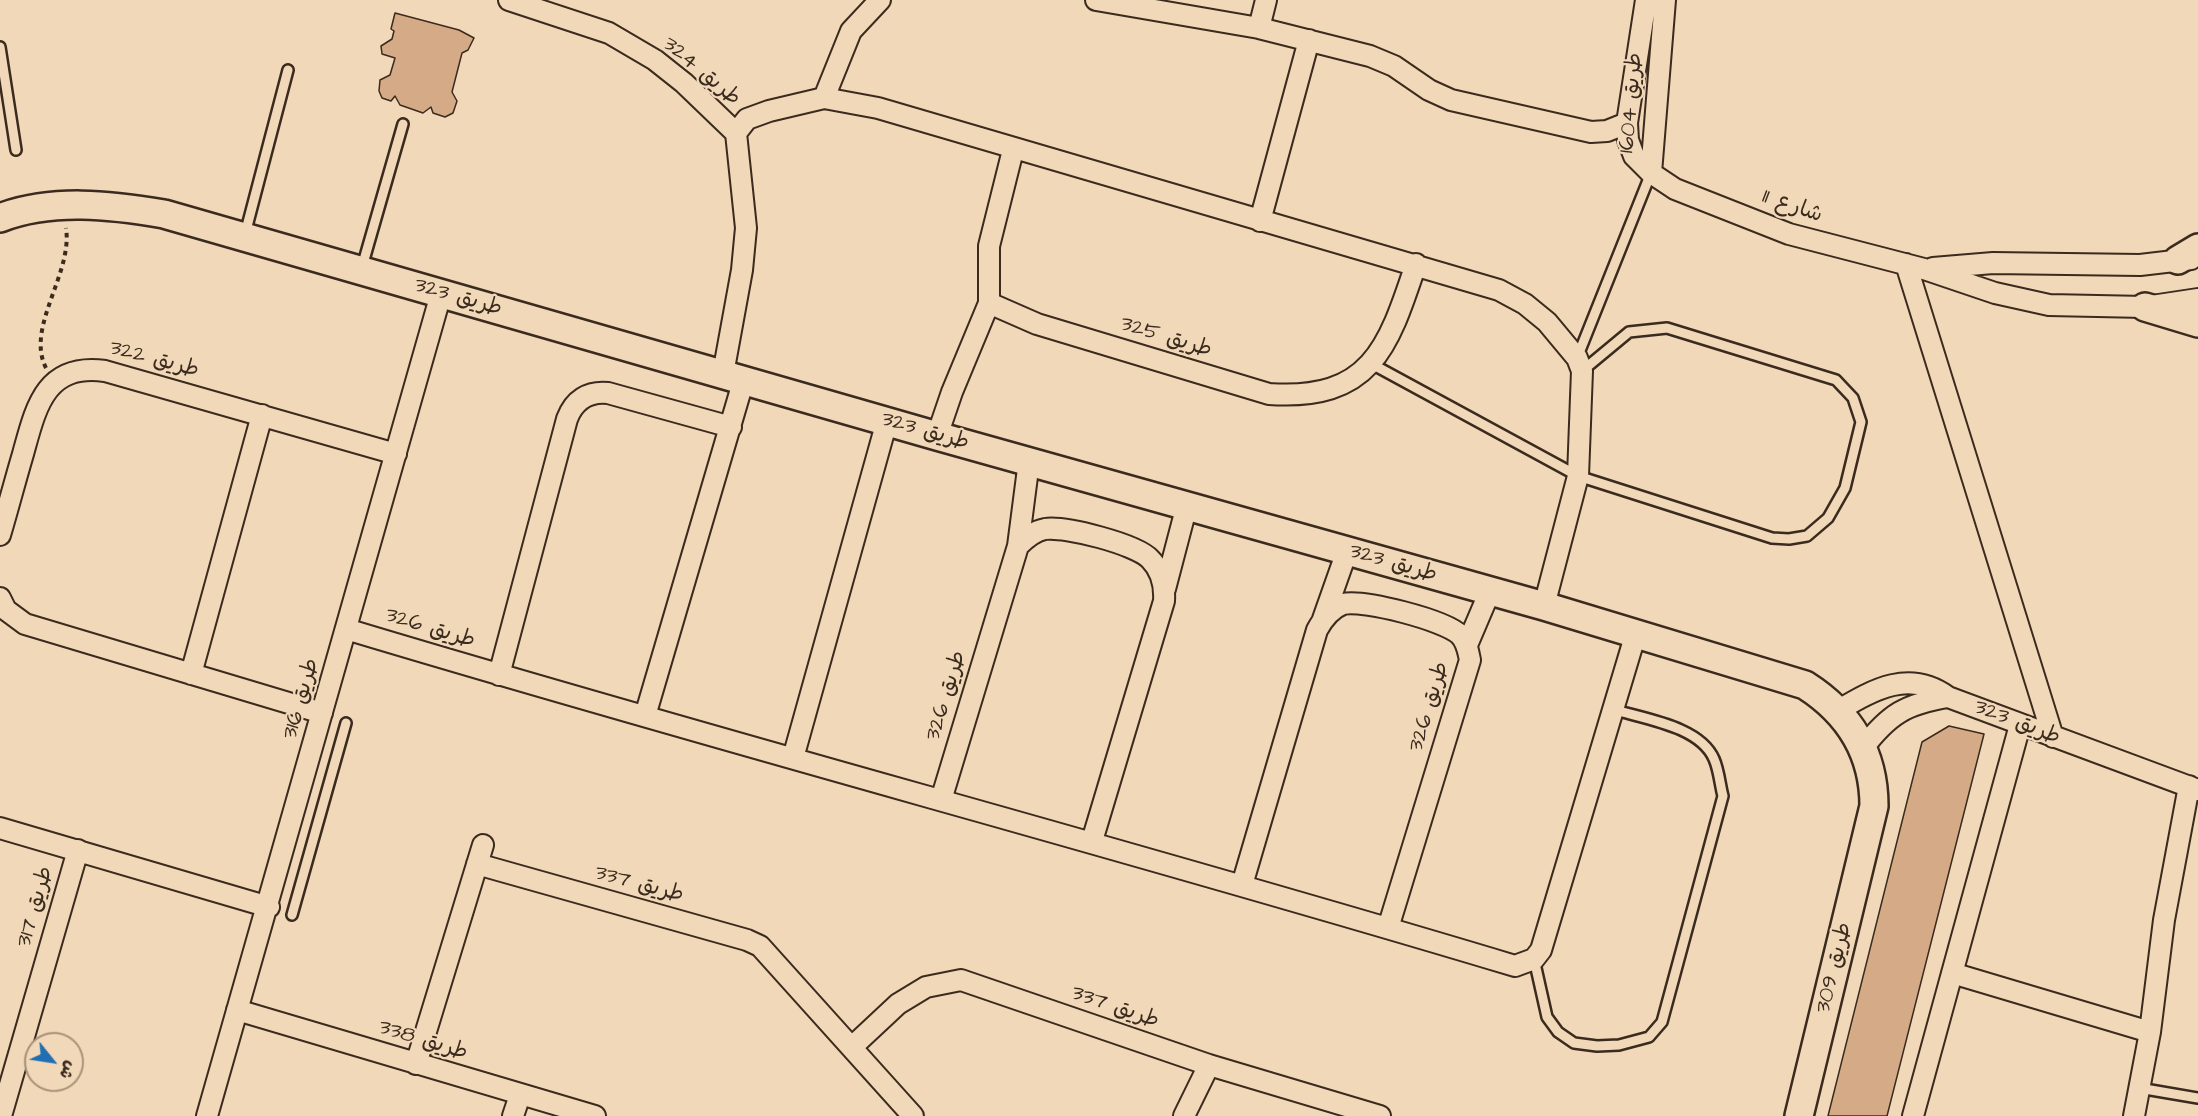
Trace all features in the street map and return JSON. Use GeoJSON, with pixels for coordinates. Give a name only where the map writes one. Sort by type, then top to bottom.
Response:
{"type":"FeatureCollection","features":[{"type":"Feature","properties":{"kind":"street","name":"طريق 324"},"geometry":{"type":"LineString","coordinates":[[509,0],[609,33],[628,44],[655,60],[684,83],[736,134],[746,228],[731,427],[645,716]]}},
{"type":"Feature","properties":{"kind":"street"},"geometry":{"type":"LineString","coordinates":[[824,98],[851,31],[880,0]]}},
{"type":"Feature","properties":{"kind":"street"},"geometry":{"type":"LineString","coordinates":[[1096,0],[1259,28],[1309,40],[1383,61],[1450,100],[1591,132],[1607,131],[1627,123]]}},
{"type":"Feature","properties":{"kind":"street"},"geometry":{"type":"LineString","coordinates":[[1259,28],[1266,0]]}},
{"type":"Feature","properties":{"kind":"street","name":"طريق 1604"},"geometry":{"type":"LineString","coordinates":[[1646,0],[1627,123],[1628,140],[1634,156],[1651,173]]}},
{"type":"Feature","properties":{"kind":"street","name":"طريق 1604"},"geometry":{"type":"LineString","coordinates":[[1651,173],[1665,0]]}},
{"type":"Feature","properties":{"kind":"street"},"geometry":{"type":"LineString","coordinates":[[1260,220],[1309,40]]}},
{"type":"Feature","properties":{"kind":"street"},"geometry":{"type":"LineString","coordinates":[[736,134],[747,119],[769,111],[824,98],[878,108],[1013,150],[1416,264],[1499,290],[1525,304],[1547,322],[1579,364],[1578,476],[1544,606]]}},
{"type":"Feature","properties":{"kind":"street"},"geometry":{"type":"LineString","coordinates":[[937,436],[952,392],[989,303],[989,246],[1013,150]]}},
{"type":"Feature","properties":{"kind":"street","name":"شارع 11"},"geometry":{"type":"LineString","coordinates":[[1651,173],[1675,189],[1789,234],[1915,266],[1995,293],[2049,304],[2145,307],[2198,299]]}},
{"type":"Feature","properties":{"kind":"street","name":"طريق 323"},"geometry":{"type":"LineString","coordinates":[[0,218],[62,206],[124,207],[164,214],[937,436],[1544,606],[1786,677],[1823,696],[1839,711],[1863,748],[1874,791],[1872,820]]}},
{"type":"Feature","properties":{"kind":"street","name":"شارع 11"},"geometry":{"type":"LineString","coordinates":[[1915,266],[1993,263],[2140,265],[2191,255]]}},
{"type":"Feature","properties":{"kind":"street","name":"طريق 325"},"geometry":{"type":"LineString","coordinates":[[989,303],[1037,324],[1269,394],[1301,396],[1332,389],[1360,373],[1383,350],[1397,321],[1416,264]]}},
{"type":"Feature","properties":{"kind":"street"},"geometry":{"type":"LineString","coordinates":[[1915,266],[2053,737]]}},
{"type":"Feature","properties":{"kind":"street","name":"طريق 316"},"geometry":{"type":"LineString","coordinates":[[207,1116],[269,907],[441,294]]}},
{"type":"Feature","properties":{"kind":"street"},"geometry":{"type":"LineString","coordinates":[[2145,307],[2198,323]]}},
{"type":"Feature","properties":{"kind":"street","name":"طريق 322"},"geometry":{"type":"LineString","coordinates":[[56,381],[80,370],[105,371],[396,454]]}},
{"type":"Feature","properties":{"kind":"street"},"geometry":{"type":"LineString","coordinates":[[0,535],[39,400],[56,381]]}},
{"type":"Feature","properties":{"kind":"street","name":"طريق 326"},"geometry":{"type":"LineString","coordinates":[[499,675],[567,419],[575,403],[590,394],[608,393],[731,427]]}},
{"type":"Feature","properties":{"kind":"street"},"geometry":{"type":"LineString","coordinates":[[191,674],[262,415]]}},
{"type":"Feature","properties":{"kind":"street"},"geometry":{"type":"LineString","coordinates":[[793,758],[887,421]]}},
{"type":"Feature","properties":{"kind":"street","name":"طريق 326"},"geometry":{"type":"LineString","coordinates":[[941,800],[1018,546],[1029,461]]}},
{"type":"Feature","properties":{"kind":"street"},"geometry":{"type":"LineString","coordinates":[[1092,841],[1164,601],[1165,589],[1187,506]]}},
{"type":"Feature","properties":{"kind":"street"},"geometry":{"type":"LineString","coordinates":[[1018,546],[1036,532],[1059,529],[1129,546],[1154,562],[1165,589]]}},
{"type":"Feature","properties":{"kind":"street"},"geometry":{"type":"LineString","coordinates":[[1242,885],[1317,630],[1347,551]]}},
{"type":"Feature","properties":{"kind":"street"},"geometry":{"type":"LineString","coordinates":[[1467,645],[1490,591]]}},
{"type":"Feature","properties":{"kind":"street"},"geometry":{"type":"LineString","coordinates":[[0,598],[6,610],[24,624],[322,713]]}},
{"type":"Feature","properties":{"kind":"street","name":"طريق 326"},"geometry":{"type":"LineString","coordinates":[[1323,619],[1332,609],[1357,602],[1439,623],[1460,635],[1467,645],[1470,660],[1388,928]]}},
{"type":"Feature","properties":{"kind":"street","name":"طريق 326"},"geometry":{"type":"LineString","coordinates":[[346,628],[499,675],[1092,841],[1515,966],[1534,959]]}},
{"type":"Feature","properties":{"kind":"street"},"geometry":{"type":"LineString","coordinates":[[1534,959],[1541,950],[1636,633]]}},
{"type":"Feature","properties":{"kind":"street","name":"طريق 323"},"geometry":{"type":"LineString","coordinates":[[1839,711],[1862,697],[1890,685],[1927,684],[1948,697],[2193,788]]}},
{"type":"Feature","properties":{"kind":"street"},"geometry":{"type":"LineString","coordinates":[[1863,748],[1881,724],[1907,707],[1948,697]]}},
{"type":"Feature","properties":{"kind":"street"},"geometry":{"type":"LineString","coordinates":[[1913,1116],[2020,724]]}},
{"type":"Feature","properties":{"kind":"street"},"geometry":{"type":"LineString","coordinates":[[2134,1116],[2150,1032],[2164,920],[2193,788]]}},
{"type":"Feature","properties":{"kind":"street","name":"طريق 309"},"geometry":{"type":"LineString","coordinates":[[1799,1116],[1872,820]]}},
{"type":"Feature","properties":{"kind":"street","name":"طريق 317"},"geometry":{"type":"LineString","coordinates":[[0,828],[269,907]]}},
{"type":"Feature","properties":{"kind":"street"},"geometry":{"type":"LineString","coordinates":[[416,1064],[483,845]]}},
{"type":"Feature","properties":{"kind":"street","name":"طريق 317"},"geometry":{"type":"LineString","coordinates":[[1,1116],[78,850]]}},
{"type":"Feature","properties":{"kind":"street","name":"طريق 337"},"geometry":{"type":"LineString","coordinates":[[477,864],[747,939],[760,946],[914,1116]]}},
{"type":"Feature","properties":{"kind":"street"},"geometry":{"type":"LineString","coordinates":[[1952,973],[2150,1032]]}},
{"type":"Feature","properties":{"kind":"street","name":"طريق 337"},"geometry":{"type":"LineString","coordinates":[[852,1047],[898,1004],[926,987],[962,980],[1209,1065],[1380,1116]]}},
{"type":"Feature","properties":{"kind":"street","name":"طريق 338"},"geometry":{"type":"LineString","coordinates":[[237,1010],[595,1116]]}},
{"type":"Feature","properties":{"kind":"street"},"geometry":{"type":"LineString","coordinates":[[1184,1116],[1209,1065]]}},
{"type":"Feature","properties":{"kind":"street"},"geometry":{"type":"LineString","coordinates":[[513,1116],[520,1095]]}},
{"type":"Feature","properties":{"kind":"lane"},"geometry":{"type":"LineString","coordinates":[[0,47],[16,150]]}},
{"type":"Feature","properties":{"kind":"lane"},"geometry":{"type":"LineString","coordinates":[[244,236],[288,70]]}},
{"type":"Feature","properties":{"kind":"lane"},"geometry":{"type":"LineString","coordinates":[[362,269],[404,124]]}},
{"type":"Feature","properties":{"kind":"lane"},"geometry":{"type":"LineString","coordinates":[[1579,364],[1651,173]]}},
{"type":"Feature","properties":{"kind":"lane"},"geometry":{"type":"LineString","coordinates":[[1370,363],[1578,476],[1772,538],[1807,536],[1828,518],[1845,488],[1861,422],[1853,398],[1836,380],[1667,328],[1647,328],[1629,332],[1579,364]]}},
{"type":"Feature","properties":{"kind":"lane"},"geometry":{"type":"LineString","coordinates":[[1534,959],[1546,1017],[1558,1032],[1574,1043],[1597,1046],[1619,1045],[1649,1037],[1662,1022],[1723,796],[1715,760],[1706,745],[1692,734],[1612,709]]}},
{"type":"Feature","properties":{"kind":"lane"},"geometry":{"type":"LineString","coordinates":[[292,915],[346,723]]}},
{"type":"Feature","properties":{"kind":"lane"},"geometry":{"type":"LineString","coordinates":[[2139,1088],[2198,1098]]}},
{"type":"Feature","properties":{"kind":"path"},"geometry":{"type":"LineString","coordinates":[[56,381],[45,366],[40,348],[43,329],[66,256],[67,237],[62,206]]}},
{"type":"Feature","properties":{"kind":"building"},"geometry":{"type":"Polygon","coordinates":[[[395,13],[459,30],[474,38],[468,50],[462,53],[452,92],[457,101],[453,113],[445,117],[433,113],[431,107],[423,113],[400,105],[395,96],[391,101],[382,98],[379,91],[380,80],[390,75],[395,58],[382,54],[381,46],[392,39],[394,31],[391,29],[395,13]]]}},
{"type":"Feature","properties":{"kind":"building"},"geometry":{"type":"Polygon","coordinates":[[[1949,726],[1984,734],[1887,1116],[1828,1116],[1922,742],[1949,726]]]}}]}
